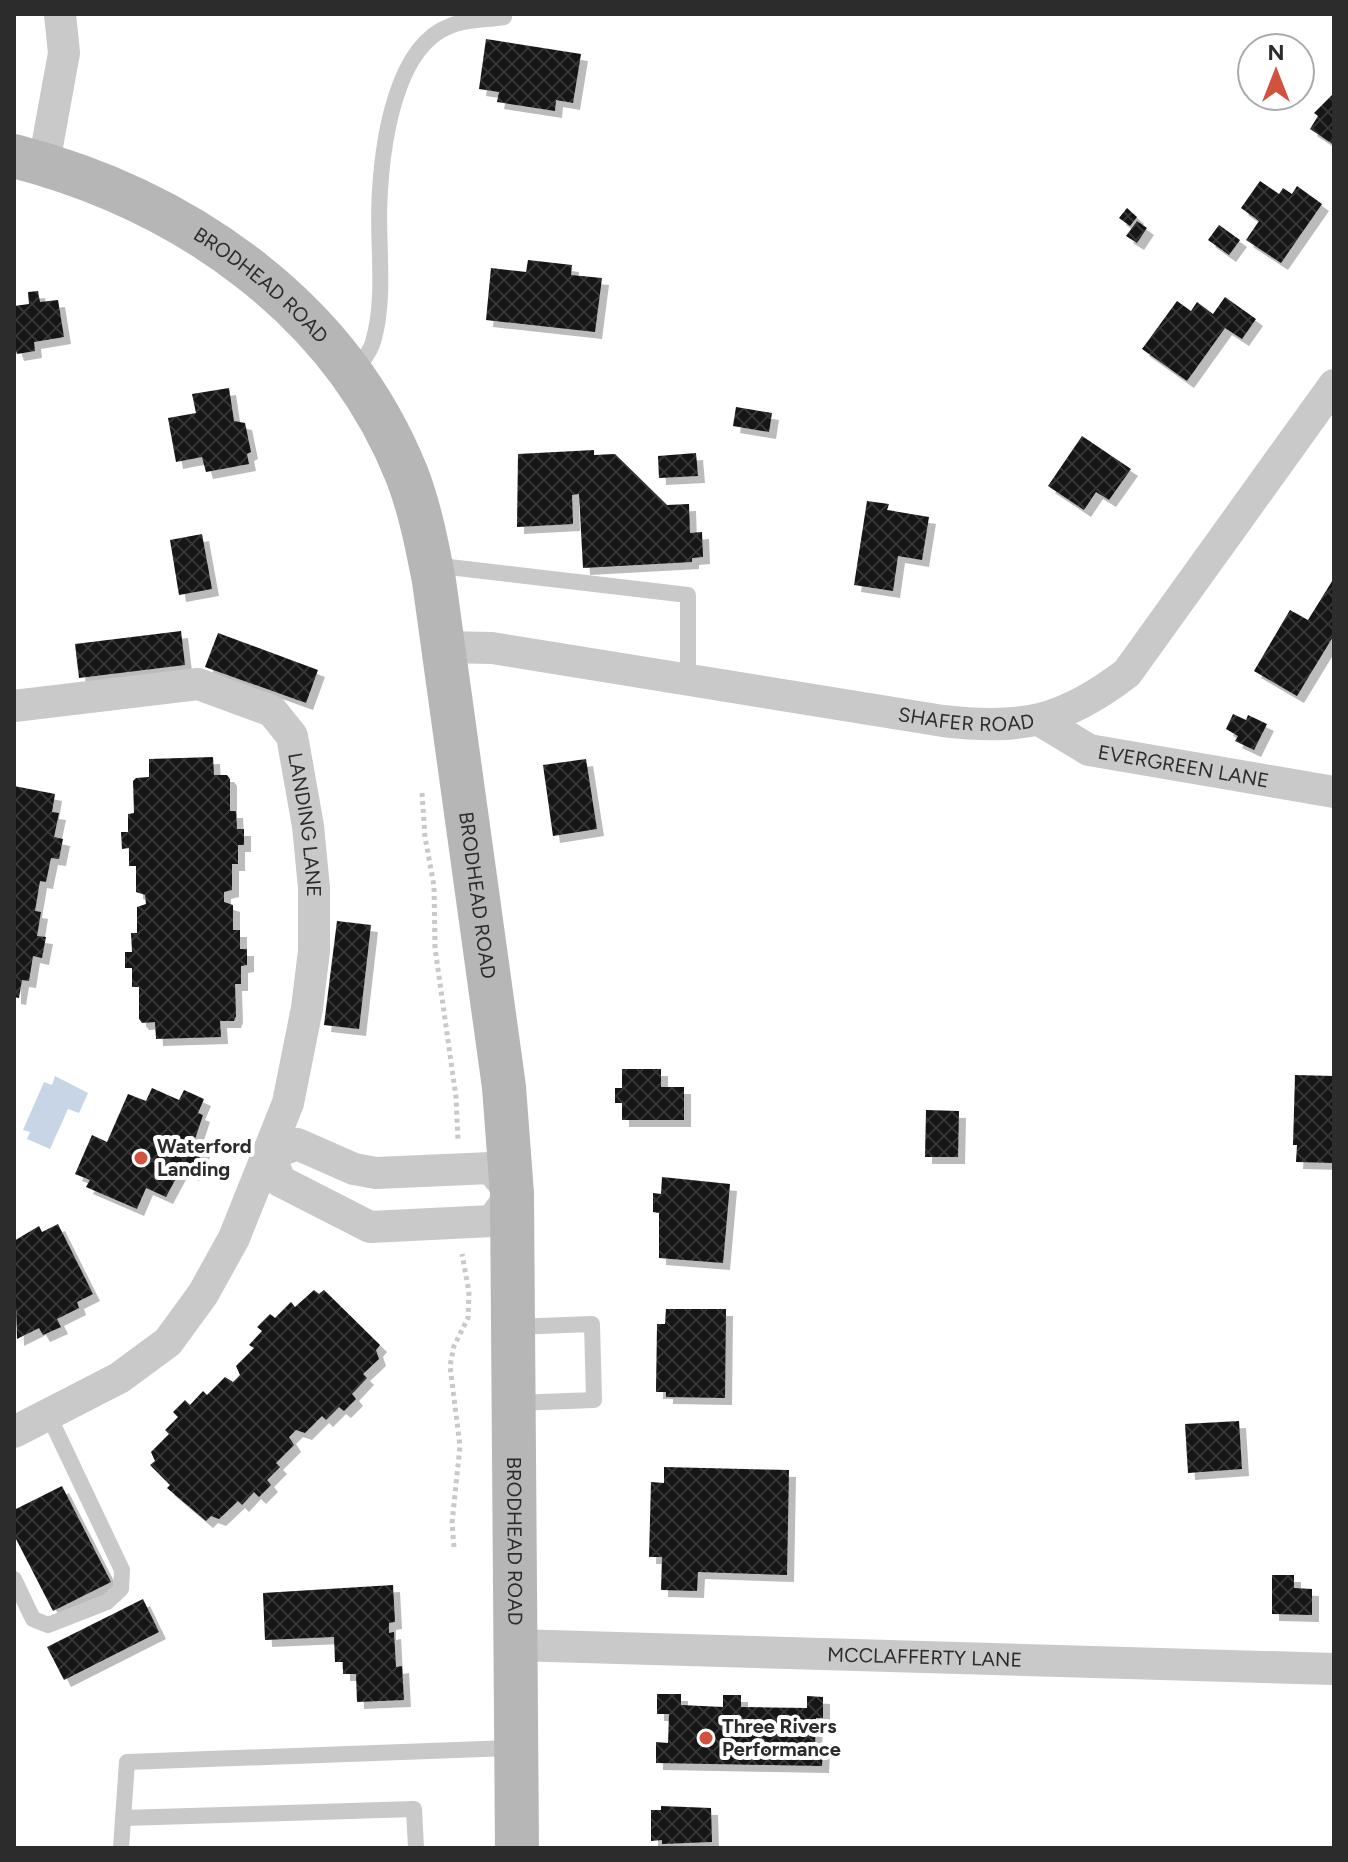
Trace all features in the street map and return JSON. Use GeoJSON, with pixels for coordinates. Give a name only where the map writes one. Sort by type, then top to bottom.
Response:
{"type":"FeatureCollection","features":[{"type":"Feature","properties":{"kind":"main road","name":"BRODHEAD ROAD"},"geometry":{"type":"LineString","coordinates":[[29,160],[119,192],[198,233],[244,262],[295,307],[353,375],[385,426],[407,476],[431,565],[504,1087],[512,1194],[517,1848]]}},
{"type":"Feature","properties":{"kind":"street"},"geometry":{"type":"LineString","coordinates":[[29,160],[64,53],[60,14]]}},
{"type":"Feature","properties":{"kind":"street","name":"SHAFER ROAD"},"geometry":{"type":"LineString","coordinates":[[444,647],[492,648],[943,721],[989,726],[1041,721],[1096,697],[1127,673],[1334,385]]}},
{"type":"Feature","properties":{"kind":"street","name":"LANDING LANE"},"geometry":{"type":"LineString","coordinates":[[14,706],[198,684],[272,711],[292,736],[308,826],[314,888],[314,951],[297,1066],[270,1155],[234,1238],[203,1294],[168,1342],[119,1378],[14,1432]]}},
{"type":"Feature","properties":{"kind":"street","name":"EVERGREEN LANE"},"geometry":{"type":"LineString","coordinates":[[1041,721],[1089,750],[1334,792]]}},
{"type":"Feature","properties":{"kind":"street"},"geometry":{"type":"LineString","coordinates":[[297,1144],[365,1171],[491,1168],[512,1194],[492,1221],[370,1227],[280,1181],[270,1155],[297,1144]]}},
{"type":"Feature","properties":{"kind":"street","name":"MCCLAFFERTY LANE"},"geometry":{"type":"LineString","coordinates":[[515,1645],[1334,1669]]}},
{"type":"Feature","properties":{"kind":"lane"},"geometry":{"type":"LineString","coordinates":[[353,375],[373,344],[381,262],[379,193],[385,147],[403,75],[418,47],[450,26],[504,17]]}},
{"type":"Feature","properties":{"kind":"lane"},"geometry":{"type":"LineString","coordinates":[[431,565],[688,595],[688,680]]}},
{"type":"Feature","properties":{"kind":"lane"},"geometry":{"type":"LineString","coordinates":[[513,1327],[592,1324],[594,1400],[513,1403]]}},
{"type":"Feature","properties":{"kind":"lane"},"geometry":{"type":"LineString","coordinates":[[14,1579],[33,1619],[48,1625],[107,1602],[121,1589],[122,1570],[48,1414]]}},
{"type":"Feature","properties":{"kind":"lane"},"geometry":{"type":"LineString","coordinates":[[121,1848],[127,1762],[518,1748]]}},
{"type":"Feature","properties":{"kind":"lane"},"geometry":{"type":"LineString","coordinates":[[123,1818],[414,1809],[416,1848]]}},
{"type":"Feature","properties":{"kind":"path"},"geometry":{"type":"LineString","coordinates":[[422,789],[423,824],[434,886],[435,948],[458,1108],[459,1170]]}},
{"type":"Feature","properties":{"kind":"path"},"geometry":{"type":"LineString","coordinates":[[454,1547],[452,1523],[460,1446],[450,1366],[454,1346],[468,1318],[469,1301],[460,1224]]}},
{"type":"Feature","properties":{"kind":"water"},"geometry":{"type":"Polygon","coordinates":[[[55,1076],[88,1093],[79,1113],[68,1109],[50,1149],[27,1139],[30,1132],[23,1130],[44,1082],[52,1085],[55,1076]]]}},
{"type":"Feature","properties":{"kind":"building"},"geometry":{"type":"Polygon","coordinates":[[[486,39],[581,54],[573,103],[556,100],[555,111],[497,102],[499,92],[479,89],[486,39]]]}},
{"type":"Feature","properties":{"kind":"building"},"geometry":{"type":"Polygon","coordinates":[[[1334,93],[1334,145],[1310,129],[1318,116],[1314,113],[1334,93]]]}},
{"type":"Feature","properties":{"kind":"building"},"geometry":{"type":"Polygon","coordinates":[[[1260,181],[1279,194],[1283,188],[1292,194],[1297,186],[1322,204],[1281,263],[1246,240],[1259,221],[1241,208],[1260,181]]]}},
{"type":"Feature","properties":{"kind":"building"},"geometry":{"type":"Polygon","coordinates":[[[1127,208],[1137,217],[1130,226],[1119,218],[1127,208]]]}},
{"type":"Feature","properties":{"kind":"building"},"geometry":{"type":"Polygon","coordinates":[[[1137,221],[1147,228],[1137,243],[1126,236],[1137,221]]]}},
{"type":"Feature","properties":{"kind":"building"},"geometry":{"type":"Polygon","coordinates":[[[1219,225],[1240,240],[1229,255],[1208,240],[1219,225]]]}},
{"type":"Feature","properties":{"kind":"building"},"geometry":{"type":"Polygon","coordinates":[[[528,260],[572,265],[571,275],[602,278],[595,332],[486,320],[491,268],[526,272],[528,260]]]}},
{"type":"Feature","properties":{"kind":"building"},"geometry":{"type":"Polygon","coordinates":[[[38,291],[40,302],[58,300],[64,337],[34,342],[35,351],[17,354],[14,345],[14,306],[29,304],[28,292],[38,291]]]}},
{"type":"Feature","properties":{"kind":"building"},"geometry":{"type":"Polygon","coordinates":[[[1225,297],[1256,319],[1242,339],[1225,328],[1187,381],[1142,349],[1177,301],[1191,311],[1197,302],[1213,314],[1225,297]]]}},
{"type":"Feature","properties":{"kind":"building"},"geometry":{"type":"Polygon","coordinates":[[[229,388],[234,421],[245,423],[251,452],[247,454],[249,464],[206,472],[202,457],[176,462],[168,418],[196,413],[192,394],[229,388]]]}},
{"type":"Feature","properties":{"kind":"building"},"geometry":{"type":"Polygon","coordinates":[[[736,407],[772,413],[769,432],[733,426],[736,407]]]}},
{"type":"Feature","properties":{"kind":"building"},"geometry":{"type":"Polygon","coordinates":[[[1082,436],[1131,469],[1109,500],[1096,492],[1084,510],[1048,486],[1082,436]]]}},
{"type":"Feature","properties":{"kind":"building"},"geometry":{"type":"Polygon","coordinates":[[[594,450],[594,455],[615,454],[667,505],[689,504],[690,533],[702,532],[703,557],[692,558],[692,562],[583,568],[579,494],[572,495],[573,524],[517,527],[518,454],[594,450]]]}},
{"type":"Feature","properties":{"kind":"building"},"geometry":{"type":"Polygon","coordinates":[[[696,453],[698,476],[659,478],[658,456],[696,453]]]}},
{"type":"Feature","properties":{"kind":"building"},"geometry":{"type":"Polygon","coordinates":[[[867,501],[889,504],[887,510],[929,517],[922,560],[898,556],[893,591],[854,585],[867,501]]]}},
{"type":"Feature","properties":{"kind":"building"},"geometry":{"type":"Polygon","coordinates":[[[202,534],[212,589],[179,595],[170,540],[202,534]]]}},
{"type":"Feature","properties":{"kind":"building"},"geometry":{"type":"Polygon","coordinates":[[[1334,578],[1334,635],[1297,696],[1254,671],[1290,610],[1308,620],[1334,578]]]}},
{"type":"Feature","properties":{"kind":"building"},"geometry":{"type":"Polygon","coordinates":[[[181,631],[185,665],[79,678],[75,644],[181,631]]]}},
{"type":"Feature","properties":{"kind":"building"},"geometry":{"type":"Polygon","coordinates":[[[218,633],[318,670],[306,703],[205,667],[218,633]]]}},
{"type":"Feature","properties":{"kind":"building"},"geometry":{"type":"Polygon","coordinates":[[[1233,714],[1246,720],[1248,715],[1267,724],[1254,750],[1235,741],[1238,736],[1226,729],[1233,714]]]}},
{"type":"Feature","properties":{"kind":"building"},"geometry":{"type":"Polygon","coordinates":[[[213,757],[214,775],[227,775],[230,779],[230,811],[236,811],[237,829],[244,829],[244,845],[238,845],[238,864],[232,864],[232,890],[224,892],[224,902],[233,905],[233,930],[240,930],[240,949],[247,949],[247,965],[241,966],[241,984],[235,984],[236,1016],[234,1021],[220,1021],[221,1037],[156,1039],[155,1022],[142,1023],[139,1019],[139,987],[132,987],[132,968],[125,968],[125,952],[132,952],[131,933],[137,933],[137,907],[146,904],[145,895],[136,892],[136,866],[129,866],[129,848],[122,849],[121,832],[128,832],[128,814],[134,813],[133,781],[149,777],[149,759],[213,757]]]}},
{"type":"Feature","properties":{"kind":"building"},"geometry":{"type":"Polygon","coordinates":[[[586,759],[597,829],[553,836],[543,765],[586,759]]]}},
{"type":"Feature","properties":{"kind":"building"},"geometry":{"type":"Polygon","coordinates":[[[14,786],[55,794],[52,812],[59,813],[54,837],[63,839],[59,859],[51,858],[46,882],[40,881],[35,911],[41,912],[37,936],[46,937],[42,958],[33,956],[29,981],[22,980],[19,998],[14,997],[14,786]]]}},
{"type":"Feature","properties":{"kind":"building"},"geometry":{"type":"Polygon","coordinates":[[[337,921],[371,925],[359,1029],[324,1025],[337,921]]]}},
{"type":"Feature","properties":{"kind":"building"},"geometry":{"type":"Polygon","coordinates":[[[622,1069],[661,1069],[661,1087],[684,1087],[684,1120],[622,1120],[622,1103],[615,1103],[615,1088],[622,1088],[622,1069]]]}},
{"type":"Feature","properties":{"kind":"building"},"geometry":{"type":"Polygon","coordinates":[[[1295,1075],[1334,1076],[1334,1163],[1296,1162],[1297,1145],[1293,1145],[1295,1075]]]}},
{"type":"Feature","properties":{"kind":"building","name":"Waterford Landing"},"geometry":{"type":"Polygon","coordinates":[[[152,1088],[179,1100],[184,1090],[204,1099],[198,1113],[203,1115],[194,1142],[205,1146],[192,1174],[181,1169],[166,1197],[146,1188],[137,1209],[86,1187],[90,1180],[75,1174],[92,1135],[107,1142],[128,1094],[146,1101],[152,1088]]]}},
{"type":"Feature","properties":{"kind":"building"},"geometry":{"type":"Polygon","coordinates":[[[926,1110],[959,1111],[958,1157],[925,1157],[926,1110]]]}},
{"type":"Feature","properties":{"kind":"building"},"geometry":{"type":"Polygon","coordinates":[[[662,1177],[730,1184],[723,1263],[659,1258],[659,1213],[653,1212],[653,1193],[661,1194],[662,1177]]]}},
{"type":"Feature","properties":{"kind":"building"},"geometry":{"type":"Polygon","coordinates":[[[58,1224],[93,1294],[77,1302],[79,1308],[57,1319],[61,1327],[43,1335],[39,1328],[17,1339],[14,1241],[39,1226],[42,1232],[58,1224]]]}},
{"type":"Feature","properties":{"kind":"building"},"geometry":{"type":"Polygon","coordinates":[[[314,1290],[319,1294],[324,1290],[380,1345],[376,1350],[379,1359],[363,1374],[367,1378],[352,1394],[356,1399],[344,1411],[339,1407],[326,1420],[322,1416],[305,1433],[296,1430],[289,1437],[294,1445],[276,1463],[280,1467],[267,1480],[271,1485],[259,1497],[254,1492],[242,1505],[238,1501],[219,1519],[211,1516],[206,1521],[167,1488],[170,1485],[150,1465],[155,1461],[151,1452],[169,1434],[165,1430],[178,1417],[173,1412],[185,1400],[190,1405],[203,1391],[207,1395],[225,1377],[233,1382],[240,1375],[236,1366],[254,1348],[249,1345],[262,1331],[257,1327],[270,1314],[275,1318],[291,1302],[295,1307],[314,1290]]]}},
{"type":"Feature","properties":{"kind":"building"},"geometry":{"type":"Polygon","coordinates":[[[666,1309],[726,1309],[725,1398],[666,1397],[666,1392],[656,1392],[657,1324],[665,1324],[666,1309]]]}},
{"type":"Feature","properties":{"kind":"building"},"geometry":{"type":"Polygon","coordinates":[[[1239,1421],[1242,1469],[1188,1473],[1185,1424],[1239,1421]]]}},
{"type":"Feature","properties":{"kind":"building"},"geometry":{"type":"Polygon","coordinates":[[[664,1467],[789,1470],[787,1575],[698,1572],[697,1591],[661,1590],[662,1557],[649,1557],[651,1482],[664,1483],[664,1467]]]}},
{"type":"Feature","properties":{"kind":"building"},"geometry":{"type":"Polygon","coordinates":[[[62,1486],[111,1582],[53,1611],[14,1535],[14,1510],[62,1486]]]}},
{"type":"Feature","properties":{"kind":"building"},"geometry":{"type":"Polygon","coordinates":[[[1272,1575],[1294,1575],[1294,1588],[1312,1589],[1312,1615],[1272,1614],[1272,1575]]]}},
{"type":"Feature","properties":{"kind":"building"},"geometry":{"type":"Polygon","coordinates":[[[393,1585],[395,1622],[389,1623],[389,1633],[394,1632],[396,1667],[402,1666],[404,1700],[357,1702],[356,1674],[343,1674],[343,1662],[335,1662],[334,1637],[265,1640],[263,1593],[393,1585]]]}},
{"type":"Feature","properties":{"kind":"building"},"geometry":{"type":"Polygon","coordinates":[[[143,1599],[159,1632],[64,1680],[47,1647],[143,1599]]]}},
{"type":"Feature","properties":{"kind":"building"},"geometry":{"type":"Polygon","coordinates":[[[657,1694],[681,1694],[681,1705],[723,1707],[723,1695],[741,1695],[741,1707],[807,1708],[807,1696],[823,1697],[823,1718],[816,1718],[815,1746],[823,1746],[822,1766],[656,1763],[656,1742],[668,1743],[669,1714],[657,1714],[657,1694]]]}},
{"type":"Feature","properties":{"kind":"building"},"geometry":{"type":"Polygon","coordinates":[[[661,1806],[711,1808],[712,1842],[662,1844],[662,1840],[651,1841],[651,1810],[661,1810],[661,1806]]]}},
{"type":"Feature","properties":{"kind":"place","name":"Waterford Landing"},"geometry":{"type":"Point","coordinates":[141,1158]}},
{"type":"Feature","properties":{"kind":"place","name":"Three Rivers Performance"},"geometry":{"type":"Point","coordinates":[706,1738]}}]}
